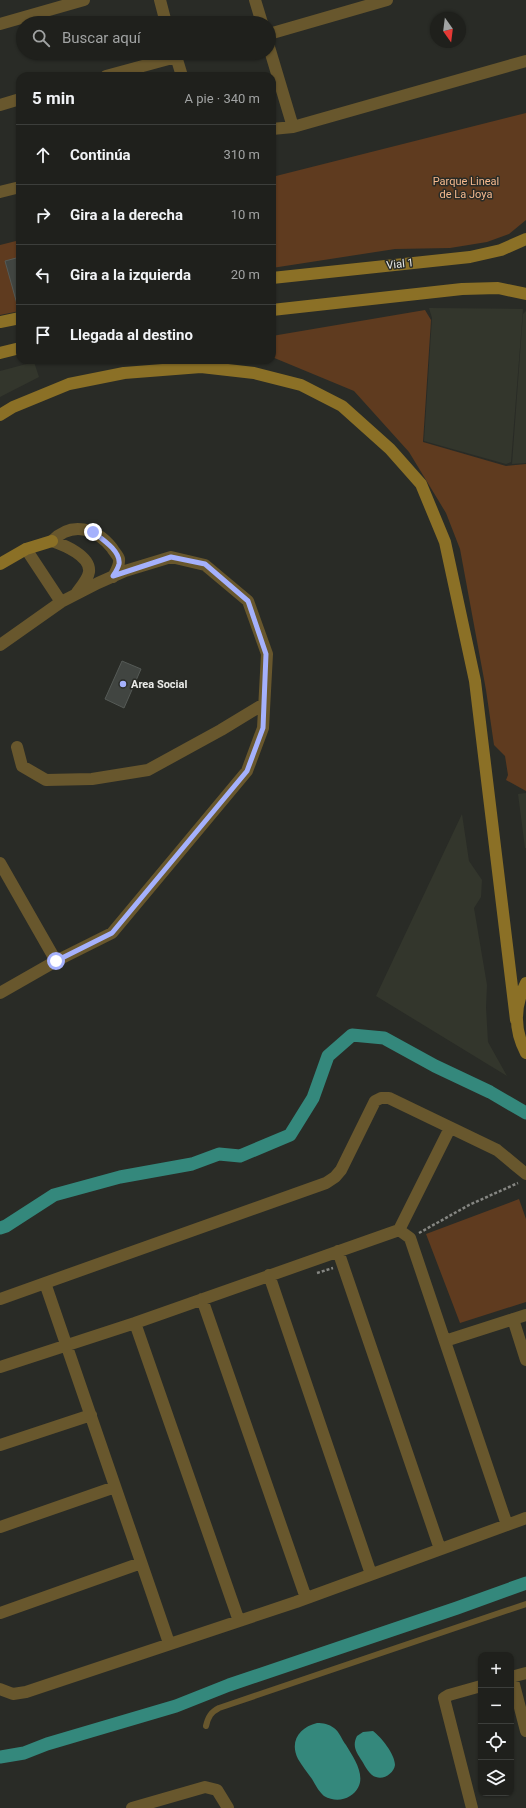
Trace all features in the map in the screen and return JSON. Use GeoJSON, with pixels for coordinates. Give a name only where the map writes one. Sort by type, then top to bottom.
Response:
{"type":"FeatureCollection","features":[{"type":"Feature","properties":{"kind":"street"},"geometry":{"type":"LineString","coordinates":[[28,16],[84,0]]}},
{"type":"Feature","properties":{"kind":"street"},"geometry":{"type":"LineString","coordinates":[[160,0],[164,16]]}},
{"type":"Feature","properties":{"kind":"street"},"geometry":{"type":"LineString","coordinates":[[255,0],[260,16]]}},
{"type":"Feature","properties":{"kind":"street"},"geometry":{"type":"LineString","coordinates":[[276,32],[387,0]]}},
{"type":"Feature","properties":{"kind":"street"},"geometry":{"type":"LineString","coordinates":[[0,24],[16,19]]}},
{"type":"Feature","properties":{"kind":"street"},"geometry":{"type":"LineString","coordinates":[[119,72],[159,60]]}},
{"type":"Feature","properties":{"kind":"street"},"geometry":{"type":"LineString","coordinates":[[177,60],[181,72]]}},
{"type":"Feature","properties":{"kind":"street"},"geometry":{"type":"LineString","coordinates":[[273,60],[293,127]]}},
{"type":"Feature","properties":{"kind":"street"},"geometry":{"type":"LineString","coordinates":[[276,129],[293,127],[526,61]]}},
{"type":"Feature","properties":{"kind":"street"},"geometry":{"type":"LineString","coordinates":[[0,105],[16,100]]}},
{"type":"Feature","properties":{"kind":"street"},"geometry":{"type":"LineString","coordinates":[[0,192],[16,188]]}},
{"type":"Feature","properties":{"kind":"street","name":"Vial 1"},"geometry":{"type":"LineString","coordinates":[[276,278],[470,257],[501,250],[526,240]]}},
{"type":"Feature","properties":{"kind":"street"},"geometry":{"type":"LineString","coordinates":[[276,310],[462,289],[498,288],[526,294]]}},
{"type":"Feature","properties":{"kind":"street"},"geometry":{"type":"LineString","coordinates":[[0,322],[16,319]]}},
{"type":"Feature","properties":{"kind":"street"},"geometry":{"type":"LineString","coordinates":[[0,353],[16,349]]}},
{"type":"Feature","properties":{"kind":"street"},"geometry":{"type":"LineString","coordinates":[[0,415],[13,407],[69,384],[124,373],[201,367],[254,373],[301,385],[342,406],[390,449],[421,484],[445,542],[475,681],[516,1020],[520,1041],[526,1053]]}},
{"type":"Feature","properties":{"kind":"street"},"geometry":{"type":"LineString","coordinates":[[0,564],[26,549],[52,541],[58,535],[78,528],[93,532],[106,542],[119,557],[119,565],[113,576]]}},
{"type":"Feature","properties":{"kind":"street"},"geometry":{"type":"LineString","coordinates":[[52,541],[73,549],[89,567],[89,574],[75,595]]}},
{"type":"Feature","properties":{"kind":"street"},"geometry":{"type":"LineString","coordinates":[[26,549],[61,602]]}},
{"type":"Feature","properties":{"kind":"street"},"geometry":{"type":"LineString","coordinates":[[0,644],[61,602],[113,576],[171,557],[205,564],[248,601],[266,654],[263,728],[247,771],[112,933],[56,961],[0,993]]}},
{"type":"Feature","properties":{"kind":"street"},"geometry":{"type":"LineString","coordinates":[[17,747],[22,766],[46,780],[92,779],[148,770],[264,704]]}},
{"type":"Feature","properties":{"kind":"street"},"geometry":{"type":"LineString","coordinates":[[0,863],[56,961]]}},
{"type":"Feature","properties":{"kind":"street"},"geometry":{"type":"LineString","coordinates":[[516,1020],[520,994],[526,982]]}},
{"type":"Feature","properties":{"kind":"street"},"geometry":{"type":"LineString","coordinates":[[0,1299],[326,1183],[335,1177],[341,1170],[373,1104],[381,1098],[389,1098],[497,1150],[524,1178]]}},
{"type":"Feature","properties":{"kind":"street"},"geometry":{"type":"LineString","coordinates":[[0,1367],[135,1323],[399,1230],[450,1128]]}},
{"type":"Feature","properties":{"kind":"street"},"geometry":{"type":"LineString","coordinates":[[399,1230],[410,1238],[507,1525]]}},
{"type":"Feature","properties":{"kind":"street"},"geometry":{"type":"LineString","coordinates":[[338,1251],[440,1549]]}},
{"type":"Feature","properties":{"kind":"street"},"geometry":{"type":"LineString","coordinates":[[269,1275],[370,1574]]}},
{"type":"Feature","properties":{"kind":"street"},"geometry":{"type":"LineString","coordinates":[[45,1283],[169,1643]]}},
{"type":"Feature","properties":{"kind":"street"},"geometry":{"type":"LineString","coordinates":[[202,1299],[306,1598]]}},
{"type":"Feature","properties":{"kind":"street"},"geometry":{"type":"LineString","coordinates":[[445,1341],[526,1315]]}},
{"type":"Feature","properties":{"kind":"street"},"geometry":{"type":"LineString","coordinates":[[513,1319],[526,1360]]}},
{"type":"Feature","properties":{"kind":"street"},"geometry":{"type":"LineString","coordinates":[[135,1323],[239,1621]]}},
{"type":"Feature","properties":{"kind":"street"},"geometry":{"type":"LineString","coordinates":[[0,1445],[91,1415]]}},
{"type":"Feature","properties":{"kind":"street"},"geometry":{"type":"LineString","coordinates":[[0,1527],[115,1487]]}},
{"type":"Feature","properties":{"kind":"street"},"geometry":{"type":"LineString","coordinates":[[0,1689],[13,1694],[26,1692],[306,1598],[526,1518]]}},
{"type":"Feature","properties":{"kind":"street"},"geometry":{"type":"LineString","coordinates":[[0,1613],[141,1563]]}},
{"type":"Feature","properties":{"kind":"street"},"geometry":{"type":"LineString","coordinates":[[514,1676],[526,1673]]}},
{"type":"Feature","properties":{"kind":"street"},"geometry":{"type":"LineString","coordinates":[[514,1685],[526,1731]]}},
{"type":"Feature","properties":{"kind":"street"},"geometry":{"type":"LineString","coordinates":[[470,1807],[444,1698],[449,1695],[478,1687]]}},
{"type":"Feature","properties":{"kind":"street"},"geometry":{"type":"LineString","coordinates":[[132,1808],[205,1786],[217,1790],[228,1808]]}},
{"type":"Feature","properties":{"kind":"lane"},"geometry":{"type":"LineString","coordinates":[[206,1726],[208,1718],[213,1711],[219,1708],[526,1604]]}},
{"type":"Feature","properties":{"kind":"path"},"geometry":{"type":"LineString","coordinates":[[410,1238],[469,1205],[524,1178]]}},
{"type":"Feature","properties":{"kind":"path"},"geometry":{"type":"LineString","coordinates":[[315,1274],[343,1265]]}},
{"type":"Feature","properties":{"kind":"shaded area"},"geometry":{"type":"Polygon","coordinates":[[[429,308],[523,309],[511,462],[506,464],[424,441],[432,318],[429,308]]]}},
{"type":"Feature","properties":{"kind":"shaded area"},"geometry":{"type":"Polygon","coordinates":[[[526,311],[526,463],[512,464],[523,314],[526,311]]]}},
{"type":"Feature","properties":{"kind":"shaded area"},"geometry":{"type":"Polygon","coordinates":[[[26,364],[35,364],[39,377],[0,397],[0,371],[26,364]]]}},
{"type":"Feature","properties":{"kind":"shaded area"},"geometry":{"type":"Polygon","coordinates":[[[526,793],[526,848],[525,848],[518,794],[526,793]]]}},
{"type":"Feature","properties":{"kind":"shaded area"},"geometry":{"type":"Polygon","coordinates":[[[462,814],[469,861],[482,880],[481,897],[474,908],[487,985],[486,1007],[488,1042],[507,1076],[376,996],[462,814]]]}},
{"type":"Feature","properties":{"kind":"green space","name":"Parque Lineal de La Joya"},"geometry":{"type":"Polygon","coordinates":[[[526,113],[526,220],[509,234],[487,242],[450,248],[395,249],[276,267],[276,176],[526,113]]]}},
{"type":"Feature","properties":{"kind":"green space"},"geometry":{"type":"Polygon","coordinates":[[[16,241],[16,312],[0,315],[0,245],[16,241]]]}},
{"type":"Feature","properties":{"kind":"green space"},"geometry":{"type":"Polygon","coordinates":[[[425,310],[431,320],[423,442],[506,466],[526,464],[526,791],[506,780],[508,775],[505,756],[494,745],[486,690],[460,549],[446,513],[409,452],[354,391],[276,359],[276,335],[425,310]]]}},
{"type":"Feature","properties":{"kind":"green space"},"geometry":{"type":"Polygon","coordinates":[[[519,1199],[526,1219],[526,1302],[460,1323],[426,1234],[519,1199]]]}},
{"type":"Feature","properties":{"kind":"water"},"geometry":{"type":"Polygon","coordinates":[[[317,1723],[328,1725],[336,1729],[357,1764],[360,1784],[347,1798],[334,1800],[324,1796],[298,1759],[295,1746],[298,1736],[301,1731],[317,1723]]]}},
{"type":"Feature","properties":{"kind":"water"},"geometry":{"type":"Polygon","coordinates":[[[373,1731],[387,1746],[393,1756],[395,1765],[391,1773],[382,1778],[374,1776],[370,1773],[355,1749],[357,1736],[363,1732],[373,1731]]]}},
{"type":"Feature","properties":{"kind":"building"},"geometry":{"type":"Polygon","coordinates":[[[16,258],[16,300],[5,261],[16,258]]]}},
{"type":"Feature","properties":{"kind":"building","name":"Area Social"},"geometry":{"type":"Polygon","coordinates":[[[122,661],[141,669],[124,708],[105,699],[122,661]]]}},
{"type":"Feature","properties":{"kind":"waterway"},"geometry":{"type":"LineString","coordinates":[[0,1228],[6,1226],[54,1195],[120,1177],[192,1164],[219,1154],[240,1156],[290,1135],[313,1098],[328,1056],[352,1035],[384,1038],[435,1066],[490,1092],[526,1113]]}},
{"type":"Feature","properties":{"kind":"waterway"},"geometry":{"type":"LineString","coordinates":[[0,1757],[24,1753],[47,1744],[176,1706],[229,1685],[457,1608],[526,1583]]}},
{"type":"Feature","properties":{"kind":"place","name":"Area Social"},"geometry":{"type":"Point","coordinates":[123,684]}},
{"type":"Feature","properties":{"kind":"route"},"geometry":{"type":"LineString","coordinates":[[56,961],[112,933],[247,771],[263,728],[266,654],[248,601],[205,564],[171,557],[113,576],[119,565],[119,557],[106,542],[93,532]]}}]}
